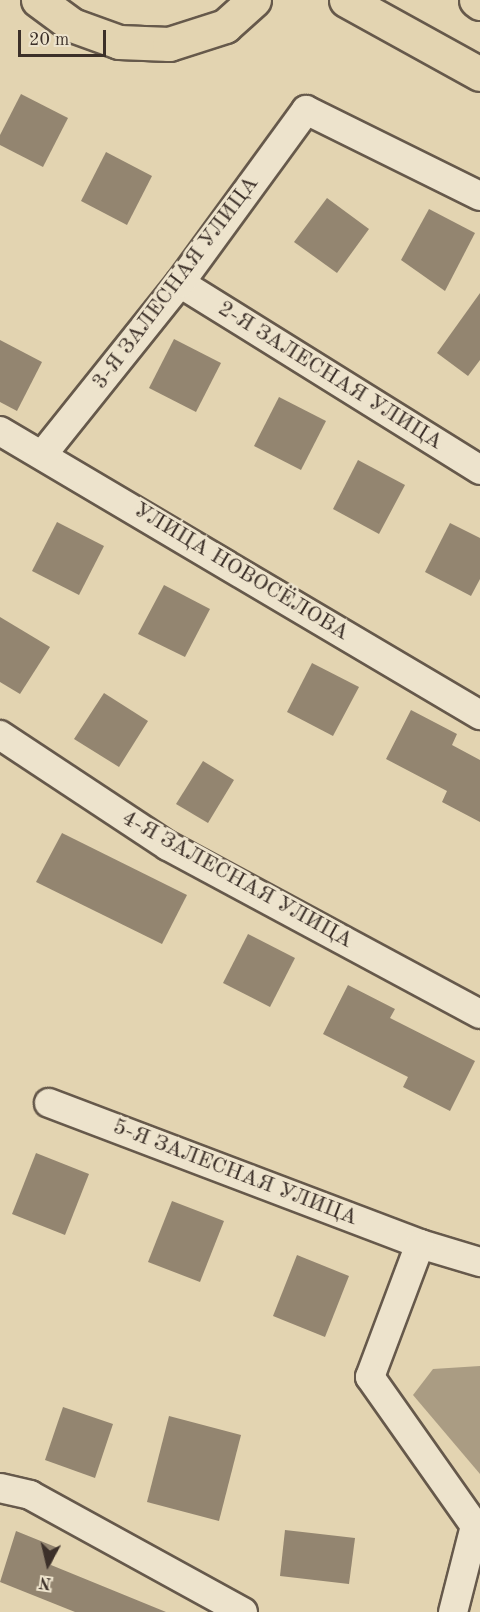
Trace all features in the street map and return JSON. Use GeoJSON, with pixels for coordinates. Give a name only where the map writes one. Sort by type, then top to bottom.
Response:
{"type":"FeatureCollection","features":[{"type":"Feature","properties":{"kind":"main road"},"geometry":{"type":"LineString","coordinates":[[38,0],[72,25],[119,42],[169,44],[225,26],[254,0]]}},
{"type":"Feature","properties":{"kind":"main road"},"geometry":{"type":"LineString","coordinates":[[346,0],[480,74]]}},
{"type":"Feature","properties":{"kind":"main road"},"geometry":{"type":"LineString","coordinates":[[476,0],[480,3]]}},
{"type":"Feature","properties":{"kind":"street","name":"3-Я ЗАЛЕСНАЯ УЛИЦА"},"geometry":{"type":"LineString","coordinates":[[43,454],[180,283],[306,110],[480,196]]}},
{"type":"Feature","properties":{"kind":"street","name":"2-Я ЗАЛЕСНАЯ УЛИЦА"},"geometry":{"type":"LineString","coordinates":[[180,283],[480,470]]}},
{"type":"Feature","properties":{"kind":"street","name":"УЛИЦА НОВОСЁЛОВА"},"geometry":{"type":"LineString","coordinates":[[0,430],[480,715]]}},
{"type":"Feature","properties":{"kind":"street","name":"4-Я ЗАЛЕСНАЯ УЛИЦА"},"geometry":{"type":"LineString","coordinates":[[0,735],[168,846],[480,1014]]}},
{"type":"Feature","properties":{"kind":"street","name":"5-Я ЗАЛЕСНАЯ УЛИЦА"},"geometry":{"type":"LineString","coordinates":[[49,1103],[420,1244],[480,1262]]}},
{"type":"Feature","properties":{"kind":"street"},"geometry":{"type":"LineString","coordinates":[[420,1244],[370,1377],[475,1526],[453,1612]]}},
{"type":"Feature","properties":{"kind":"street"},"geometry":{"type":"LineString","coordinates":[[0,1488],[30,1495],[243,1612]]}},
{"type":"Feature","properties":{"kind":"shaded area"},"geometry":{"type":"Polygon","coordinates":[[[480,1366],[480,1474],[413,1395],[433,1369],[480,1366]]]}},
{"type":"Feature","properties":{"kind":"building"},"geometry":{"type":"Polygon","coordinates":[[[21,94],[68,118],[43,167],[0,145],[0,135],[21,94]]]}},
{"type":"Feature","properties":{"kind":"building"},"geometry":{"type":"Polygon","coordinates":[[[106,152],[152,176],[127,225],[81,201],[106,152]]]}},
{"type":"Feature","properties":{"kind":"building"},"geometry":{"type":"Polygon","coordinates":[[[327,198],[369,229],[337,273],[294,242],[327,198]]]}},
{"type":"Feature","properties":{"kind":"building"},"geometry":{"type":"Polygon","coordinates":[[[429,209],[475,233],[445,291],[401,260],[429,209]]]}},
{"type":"Feature","properties":{"kind":"building"},"geometry":{"type":"Polygon","coordinates":[[[480,293],[480,360],[468,376],[437,353],[480,293]]]}},
{"type":"Feature","properties":{"kind":"building"},"geometry":{"type":"Polygon","coordinates":[[[174,339],[221,363],[196,412],[149,388],[174,339]]]}},
{"type":"Feature","properties":{"kind":"building"},"geometry":{"type":"Polygon","coordinates":[[[0,340],[42,362],[17,411],[0,402],[0,340]]]}},
{"type":"Feature","properties":{"kind":"building"},"geometry":{"type":"Polygon","coordinates":[[[279,397],[326,421],[301,470],[254,446],[279,397]]]}},
{"type":"Feature","properties":{"kind":"building"},"geometry":{"type":"Polygon","coordinates":[[[358,460],[405,485],[379,534],[333,509],[358,460]]]}},
{"type":"Feature","properties":{"kind":"building"},"geometry":{"type":"Polygon","coordinates":[[[57,522],[104,546],[79,595],[32,571],[57,522]]]}},
{"type":"Feature","properties":{"kind":"building"},"geometry":{"type":"Polygon","coordinates":[[[450,523],[480,538],[480,579],[471,596],[425,572],[450,523]]]}},
{"type":"Feature","properties":{"kind":"building"},"geometry":{"type":"Polygon","coordinates":[[[164,585],[210,609],[185,657],[138,634],[164,585]]]}},
{"type":"Feature","properties":{"kind":"building"},"geometry":{"type":"Polygon","coordinates":[[[0,617],[50,647],[20,694],[0,682],[0,617]]]}},
{"type":"Feature","properties":{"kind":"building"},"geometry":{"type":"Polygon","coordinates":[[[312,663],[359,687],[333,736],[287,712],[312,663]]]}},
{"type":"Feature","properties":{"kind":"building"},"geometry":{"type":"Polygon","coordinates":[[[104,693],[148,721],[119,767],[74,739],[104,693]]]}},
{"type":"Feature","properties":{"kind":"building"},"geometry":{"type":"Polygon","coordinates":[[[411,710],[457,734],[452,745],[480,760],[480,822],[442,802],[447,791],[386,759],[411,710]]]}},
{"type":"Feature","properties":{"kind":"building"},"geometry":{"type":"Polygon","coordinates":[[[203,761],[234,780],[208,823],[176,804],[203,761]]]}},
{"type":"Feature","properties":{"kind":"building"},"geometry":{"type":"Polygon","coordinates":[[[62,833],[187,895],[162,944],[36,882],[62,833]]]}},
{"type":"Feature","properties":{"kind":"building"},"geometry":{"type":"Polygon","coordinates":[[[248,934],[295,958],[270,1007],[223,983],[248,934]]]}},
{"type":"Feature","properties":{"kind":"building"},"geometry":{"type":"Polygon","coordinates":[[[348,985],[395,1009],[390,1018],[475,1061],[450,1111],[403,1087],[408,1077],[323,1034],[348,985]]]}},
{"type":"Feature","properties":{"kind":"building"},"geometry":{"type":"Polygon","coordinates":[[[36,1153],[89,1174],[65,1235],[12,1214],[36,1153]]]}},
{"type":"Feature","properties":{"kind":"building"},"geometry":{"type":"Polygon","coordinates":[[[172,1201],[224,1221],[200,1282],[148,1262],[172,1201]]]}},
{"type":"Feature","properties":{"kind":"building"},"geometry":{"type":"Polygon","coordinates":[[[297,1255],[349,1276],[325,1337],[273,1316],[297,1255]]]}},
{"type":"Feature","properties":{"kind":"building"},"geometry":{"type":"Polygon","coordinates":[[[63,1407],[113,1424],[95,1478],[45,1460],[63,1407]]]}},
{"type":"Feature","properties":{"kind":"building"},"geometry":{"type":"Polygon","coordinates":[[[169,1416],[241,1435],[219,1521],[147,1502],[169,1416]]]}},
{"type":"Feature","properties":{"kind":"building"},"geometry":{"type":"Polygon","coordinates":[[[285,1530],[355,1538],[349,1584],[280,1576],[285,1530]]]}},
{"type":"Feature","properties":{"kind":"building"},"geometry":{"type":"Polygon","coordinates":[[[16,1531],[58,1548],[51,1565],[166,1612],[75,1612],[0,1582],[16,1531]]]}}]}
